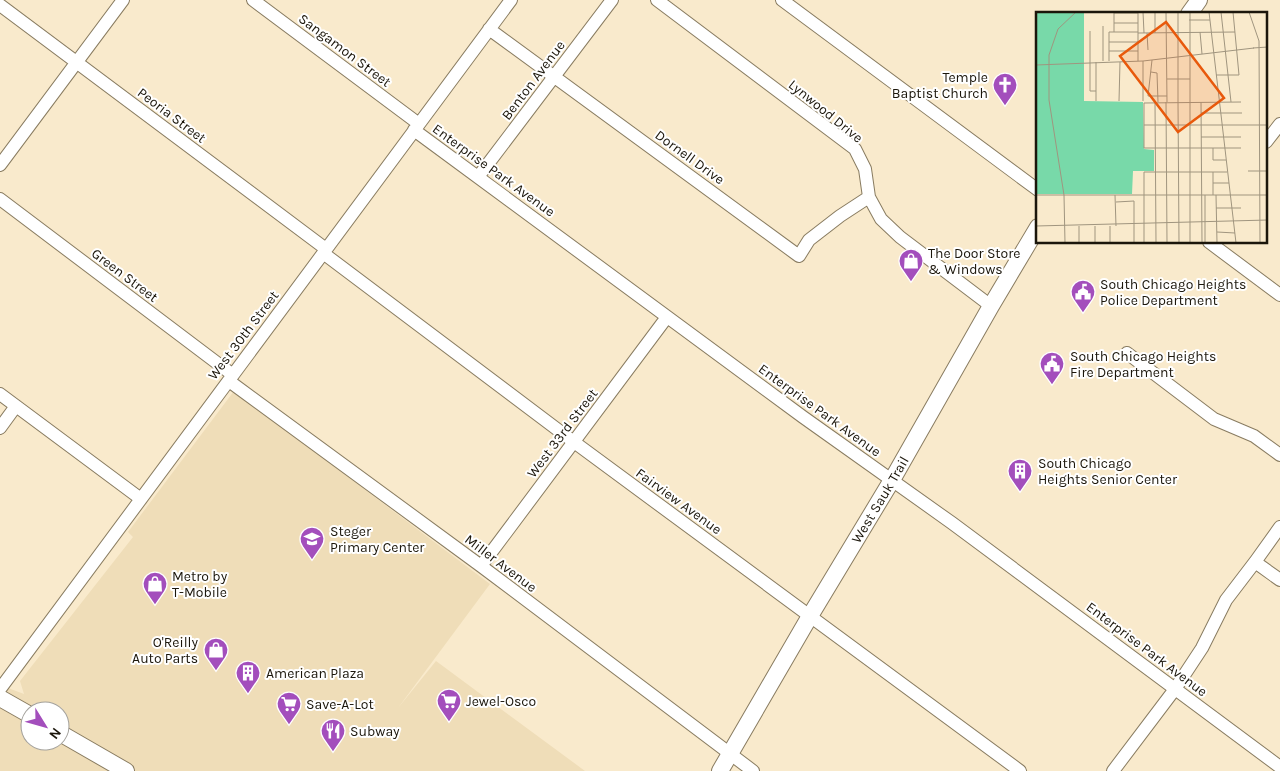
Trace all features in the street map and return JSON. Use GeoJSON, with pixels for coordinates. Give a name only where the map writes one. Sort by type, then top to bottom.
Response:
{"type":"FeatureCollection","features":[{"type":"Feature","properties":{"kind":"main road"},"geometry":{"type":"LineString","coordinates":[[1190,12],[1199,0]]}},
{"type":"Feature","properties":{"kind":"main road","name":"West Sauk Trail"},"geometry":{"type":"LineString","coordinates":[[720,771],[892,480],[1036,230]]}},
{"type":"Feature","properties":{"kind":"main road"},"geometry":{"type":"LineString","coordinates":[[0,698],[20,710]]}},
{"type":"Feature","properties":{"kind":"main road"},"geometry":{"type":"LineString","coordinates":[[70,739],[126,771]]}},
{"type":"Feature","properties":{"kind":"street"},"geometry":{"type":"LineString","coordinates":[[0,165],[123,0]]}},
{"type":"Feature","properties":{"kind":"street","name":"Sangamon Street"},"geometry":{"type":"LineString","coordinates":[[254,0],[417,127]]}},
{"type":"Feature","properties":{"kind":"street","name":"West 30th Street"},"geometry":{"type":"LineString","coordinates":[[0,689],[511,0]]}},
{"type":"Feature","properties":{"kind":"street","name":"Benton Avenue"},"geometry":{"type":"LineString","coordinates":[[478,177],[612,0]]}},
{"type":"Feature","properties":{"kind":"street","name":"Lynwood Drive"},"geometry":{"type":"LineString","coordinates":[[657,0],[855,149],[865,169],[869,197],[881,218],[900,237],[991,306]]}},
{"type":"Feature","properties":{"kind":"street"},"geometry":{"type":"LineString","coordinates":[[782,0],[1036,189]]}},
{"type":"Feature","properties":{"kind":"street","name":"Peoria Street"},"geometry":{"type":"LineString","coordinates":[[0,5],[324,251]]}},
{"type":"Feature","properties":{"kind":"street","name":"Dornell Drive"},"geometry":{"type":"LineString","coordinates":[[489,29],[799,256],[810,240],[840,216],[869,197]]}},
{"type":"Feature","properties":{"kind":"street"},"geometry":{"type":"LineString","coordinates":[[1268,139],[1280,124]]}},
{"type":"Feature","properties":{"kind":"street","name":"Enterprise Park Avenue"},"geometry":{"type":"LineString","coordinates":[[417,127],[478,177],[802,417],[952,523],[1280,767]]}},
{"type":"Feature","properties":{"kind":"street","name":"Green Street"},"geometry":{"type":"LineString","coordinates":[[0,199],[231,378]]}},
{"type":"Feature","properties":{"kind":"street"},"geometry":{"type":"LineString","coordinates":[[1212,244],[1280,295]]}},
{"type":"Feature","properties":{"kind":"street","name":"Fairview Avenue"},"geometry":{"type":"LineString","coordinates":[[324,251],[574,442],[1020,771]]}},
{"type":"Feature","properties":{"kind":"street","name":"West 33rd Street"},"geometry":{"type":"LineString","coordinates":[[480,566],[668,317]]}},
{"type":"Feature","properties":{"kind":"street"},"geometry":{"type":"LineString","coordinates":[[1126,353],[1214,419],[1254,436],[1280,455]]}},
{"type":"Feature","properties":{"kind":"street","name":"Miller Avenue"},"geometry":{"type":"LineString","coordinates":[[231,378],[753,771]]}},
{"type":"Feature","properties":{"kind":"street"},"geometry":{"type":"LineString","coordinates":[[0,394],[140,499]]}},
{"type":"Feature","properties":{"kind":"street"},"geometry":{"type":"LineString","coordinates":[[0,428],[16,406]]}},
{"type":"Feature","properties":{"kind":"street"},"geometry":{"type":"LineString","coordinates":[[1113,771],[1175,689],[1202,648],[1226,600],[1280,528]]}},
{"type":"Feature","properties":{"kind":"street"},"geometry":{"type":"LineString","coordinates":[[1255,562],[1280,580]]}},
{"type":"Feature","properties":{"kind":"shaded area"},"geometry":{"type":"Polygon","coordinates":[[[234,391],[490,584],[398,708],[436,661],[585,771],[0,771],[0,685],[24,694],[20,681],[133,537],[128,532],[234,391]]]}},
{"type":"Feature","properties":{"kind":"place","name":"Temple Baptist Church"},"geometry":{"type":"Point","coordinates":[1005,106]}},
{"type":"Feature","properties":{"kind":"place","name":"The Door Store & Windows"},"geometry":{"type":"Point","coordinates":[911,282]}},
{"type":"Feature","properties":{"kind":"place","name":"South Chicago Heights Police Department"},"geometry":{"type":"Point","coordinates":[1083,313]}},
{"type":"Feature","properties":{"kind":"place","name":"South Chicago Heights Fire Department"},"geometry":{"type":"Point","coordinates":[1052,385]}},
{"type":"Feature","properties":{"kind":"place","name":"South Chicago Heights Senior Center"},"geometry":{"type":"Point","coordinates":[1020,492]}},
{"type":"Feature","properties":{"kind":"place","name":"Steger Primary Center"},"geometry":{"type":"Point","coordinates":[312,560]}},
{"type":"Feature","properties":{"kind":"place","name":"Metro by T-Mobile"},"geometry":{"type":"Point","coordinates":[155,605]}},
{"type":"Feature","properties":{"kind":"place","name":"O'Reilly Auto Parts"},"geometry":{"type":"Point","coordinates":[216,671]}},
{"type":"Feature","properties":{"kind":"place","name":"American Plaza"},"geometry":{"type":"Point","coordinates":[248,694]}},
{"type":"Feature","properties":{"kind":"place","name":"Jewel-Osco"},"geometry":{"type":"Point","coordinates":[449,722]}},
{"type":"Feature","properties":{"kind":"place","name":"Save-A-Lot"},"geometry":{"type":"Point","coordinates":[289,725]}},
{"type":"Feature","properties":{"kind":"place","name":"Subway"},"geometry":{"type":"Point","coordinates":[333,752]}}]}
